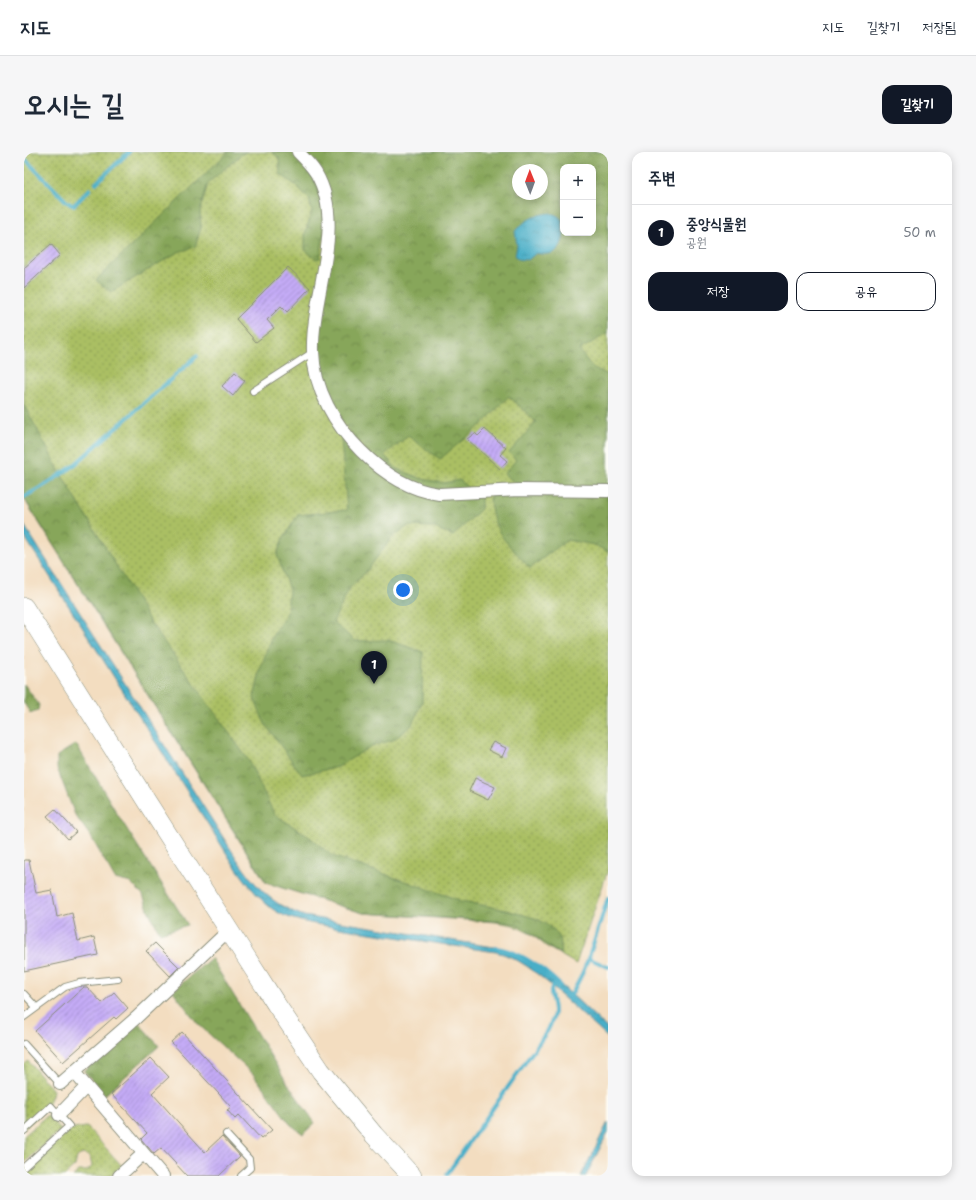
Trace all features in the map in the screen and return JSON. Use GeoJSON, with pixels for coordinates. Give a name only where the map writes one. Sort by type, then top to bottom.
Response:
{"type":"FeatureCollection","features":[{"type":"Feature","properties":{"kind":"main road"},"geometry":{"type":"LineString","coordinates":[[24,607],[229,930],[321,1071],[374,1135],[412,1176]]}},
{"type":"Feature","properties":{"kind":"street"},"geometry":{"type":"LineString","coordinates":[[298,152],[310,164],[319,179],[328,210],[327,246],[316,315],[313,352],[316,374],[328,407],[355,445],[372,462],[389,475],[411,486],[428,492],[439,494],[519,490],[608,492]]}},
{"type":"Feature","properties":{"kind":"street"},"geometry":{"type":"LineString","coordinates":[[60,1084],[136,1018],[229,930]]}},
{"type":"Feature","properties":{"kind":"street"},"geometry":{"type":"LineString","coordinates":[[74,1072],[162,1176]]}},
{"type":"Feature","properties":{"kind":"street"},"geometry":{"type":"LineString","coordinates":[[59,1115],[86,1087]]}},
{"type":"Feature","properties":{"kind":"street"},"geometry":{"type":"LineString","coordinates":[[119,1176],[142,1154]]}},
{"type":"Feature","properties":{"kind":"lane"},"geometry":{"type":"LineString","coordinates":[[253,391],[313,352]]}},
{"type":"Feature","properties":{"kind":"lane"},"geometry":{"type":"LineString","coordinates":[[24,1017],[65,987],[78,983],[118,979]]}},
{"type":"Feature","properties":{"kind":"lane"},"geometry":{"type":"LineString","coordinates":[[24,994],[36,1008]]}},
{"type":"Feature","properties":{"kind":"lane"},"geometry":{"type":"LineString","coordinates":[[24,1044],[60,1084]]}},
{"type":"Feature","properties":{"kind":"lane"},"geometry":{"type":"LineString","coordinates":[[24,1131],[51,1106],[69,1126],[24,1167]]}},
{"type":"Feature","properties":{"kind":"lane"},"geometry":{"type":"LineString","coordinates":[[226,1134],[249,1160],[250,1168],[241,1176]]}},
{"type":"Feature","properties":{"kind":"green space"},"geometry":{"type":"Polygon","coordinates":[[[24,152],[608,152],[608,870],[576,964],[547,947],[531,934],[513,925],[495,922],[363,913],[266,883],[24,499],[24,152]]]}},
{"type":"Feature","properties":{"kind":"green space"},"geometry":{"type":"Polygon","coordinates":[[[228,152],[248,152],[243,153],[208,183],[200,211],[201,228],[195,247],[178,252],[111,292],[96,280],[228,152]]]}},
{"type":"Feature","properties":{"kind":"green space"},"geometry":{"type":"Polygon","coordinates":[[[272,152],[294,152],[319,187],[325,225],[320,258],[316,259],[305,250],[305,234],[312,211],[309,199],[298,187],[280,174],[279,158],[272,152]]]}},
{"type":"Feature","properties":{"kind":"green space"},"geometry":{"type":"Polygon","coordinates":[[[303,152],[608,152],[608,333],[579,350],[592,367],[608,375],[608,489],[519,486],[504,474],[516,460],[509,453],[536,422],[509,396],[482,424],[440,459],[408,436],[384,455],[397,469],[422,479],[444,483],[460,480],[469,489],[438,491],[413,484],[374,459],[338,417],[316,361],[331,224],[303,152]]]}},
{"type":"Feature","properties":{"kind":"green space"},"geometry":{"type":"Polygon","coordinates":[[[24,405],[61,474],[152,625],[249,761],[274,814],[311,838],[332,856],[462,901],[506,910],[538,919],[554,930],[560,938],[560,954],[527,930],[513,923],[363,913],[267,883],[24,498],[24,405]]]}},
{"type":"Feature","properties":{"kind":"green space"},"geometry":{"type":"Polygon","coordinates":[[[345,437],[409,489],[481,496],[481,509],[453,536],[433,527],[408,526],[392,537],[366,572],[349,589],[333,622],[355,641],[388,640],[423,652],[422,702],[411,726],[393,740],[371,746],[338,767],[302,775],[265,724],[254,698],[261,667],[273,635],[287,613],[289,590],[277,555],[282,540],[298,515],[347,510],[341,439],[345,437]]]}},
{"type":"Feature","properties":{"kind":"green space"},"geometry":{"type":"Polygon","coordinates":[[[490,495],[608,495],[608,552],[595,545],[567,540],[530,568],[507,543],[497,528],[491,508],[490,495]]]}},
{"type":"Feature","properties":{"kind":"green space"},"geometry":{"type":"Polygon","coordinates":[[[24,684],[39,705],[38,710],[30,713],[24,703],[24,684]]]}},
{"type":"Feature","properties":{"kind":"green space"},"geometry":{"type":"Polygon","coordinates":[[[76,744],[118,815],[188,925],[160,933],[149,912],[143,895],[131,883],[115,879],[91,837],[75,815],[57,768],[57,756],[76,744]]]}},
{"type":"Feature","properties":{"kind":"green space"},"geometry":{"type":"Polygon","coordinates":[[[211,958],[286,1081],[315,1123],[303,1134],[290,1124],[253,1074],[198,1024],[173,991],[211,958]]]}},
{"type":"Feature","properties":{"kind":"green space"},"geometry":{"type":"Polygon","coordinates":[[[138,1022],[159,1046],[105,1095],[84,1071],[138,1022]]]}},
{"type":"Feature","properties":{"kind":"green space"},"geometry":{"type":"Polygon","coordinates":[[[28,1061],[53,1090],[52,1096],[46,1107],[24,1129],[24,1065],[28,1061]]]}},
{"type":"Feature","properties":{"kind":"green space"},"geometry":{"type":"Polygon","coordinates":[[[47,1115],[61,1130],[24,1163],[24,1136],[47,1115]]]}},
{"type":"Feature","properties":{"kind":"green space"},"geometry":{"type":"Polygon","coordinates":[[[86,1127],[122,1166],[111,1176],[73,1176],[79,1171],[88,1170],[92,1166],[90,1157],[84,1154],[77,1157],[75,1166],[64,1176],[24,1176],[24,1170],[66,1132],[73,1129],[86,1127]]]}},
{"type":"Feature","properties":{"kind":"water"},"geometry":{"type":"Polygon","coordinates":[[[550,213],[560,217],[560,236],[564,236],[559,248],[552,253],[536,253],[528,260],[518,259],[515,255],[517,246],[515,231],[531,218],[550,213]]]}},
{"type":"Feature","properties":{"kind":"water"},"geometry":{"type":"Polygon","coordinates":[[[24,525],[237,859],[265,894],[282,906],[304,916],[505,949],[532,963],[560,984],[608,1029],[608,1038],[540,976],[512,957],[496,952],[310,923],[285,916],[264,902],[234,865],[24,536],[24,525]]]}},
{"type":"Feature","properties":{"kind":"water"},"geometry":{"type":"Polygon","coordinates":[[[608,1122],[608,1132],[586,1176],[581,1176],[608,1122]]]}},
{"type":"Feature","properties":{"kind":"building"},"geometry":{"type":"Polygon","coordinates":[[[51,244],[60,255],[24,288],[24,268],[51,244]]]}},
{"type":"Feature","properties":{"kind":"building"},"geometry":{"type":"Polygon","coordinates":[[[288,267],[310,288],[287,312],[281,306],[267,320],[274,328],[256,342],[236,319],[288,267]]]}},
{"type":"Feature","properties":{"kind":"building"},"geometry":{"type":"Polygon","coordinates":[[[235,372],[245,381],[233,396],[222,386],[235,372]]]}},
{"type":"Feature","properties":{"kind":"building"},"geometry":{"type":"Polygon","coordinates":[[[485,429],[506,448],[500,455],[507,461],[500,469],[467,439],[475,433],[478,436],[485,429]]]}},
{"type":"Feature","properties":{"kind":"building"},"geometry":{"type":"Polygon","coordinates":[[[493,742],[506,748],[502,757],[488,750],[493,742]]]}},
{"type":"Feature","properties":{"kind":"building"},"geometry":{"type":"Polygon","coordinates":[[[475,778],[495,787],[488,800],[469,791],[475,778]]]}},
{"type":"Feature","properties":{"kind":"building"},"geometry":{"type":"Polygon","coordinates":[[[55,809],[76,832],[68,839],[47,816],[55,809]]]}},
{"type":"Feature","properties":{"kind":"building"},"geometry":{"type":"Polygon","coordinates":[[[24,860],[29,860],[36,893],[52,890],[57,917],[72,913],[78,941],[94,937],[98,955],[24,971],[24,860]]]}},
{"type":"Feature","properties":{"kind":"building"},"geometry":{"type":"Polygon","coordinates":[[[155,943],[179,967],[170,976],[146,951],[155,943]]]}},
{"type":"Feature","properties":{"kind":"building"},"geometry":{"type":"Polygon","coordinates":[[[84,987],[87,987],[102,1003],[114,992],[128,1008],[116,1019],[114,1017],[63,1062],[35,1031],[84,987]]]}},
{"type":"Feature","properties":{"kind":"building"},"geometry":{"type":"Polygon","coordinates":[[[182,1032],[272,1130],[261,1139],[239,1115],[235,1119],[227,1110],[231,1107],[171,1042],[182,1032]]]}},
{"type":"Feature","properties":{"kind":"building"},"geometry":{"type":"Polygon","coordinates":[[[151,1058],[169,1077],[152,1093],[205,1152],[222,1136],[240,1156],[219,1176],[187,1176],[161,1148],[154,1154],[141,1139],[147,1133],[111,1094],[151,1058]]]}},
{"type":"Feature","properties":{"kind":"waterway"},"geometry":{"type":"LineString","coordinates":[[96,183],[129,152]]}},
{"type":"Feature","properties":{"kind":"waterway"},"geometry":{"type":"LineString","coordinates":[[24,158],[67,202],[72,205],[74,205],[90,189]]}},
{"type":"Feature","properties":{"kind":"waterway"},"geometry":{"type":"LineString","coordinates":[[24,497],[72,467],[197,356]]}},
{"type":"Feature","properties":{"kind":"waterway"},"geometry":{"type":"LineString","coordinates":[[571,995],[588,960],[608,898]]}},
{"type":"Feature","properties":{"kind":"waterway"},"geometry":{"type":"LineString","coordinates":[[496,948],[514,953],[530,961],[546,972],[560,985]]}},
{"type":"Feature","properties":{"kind":"waterway"},"geometry":{"type":"LineString","coordinates":[[588,958],[608,967]]}},
{"type":"Feature","properties":{"kind":"waterway"},"geometry":{"type":"LineString","coordinates":[[447,1174],[548,1030],[554,1014],[551,994],[554,983]]}},
{"type":"Feature","properties":{"kind":"place","name":"중앙식물원"},"geometry":{"type":"Point","coordinates":[374,684]}}]}
